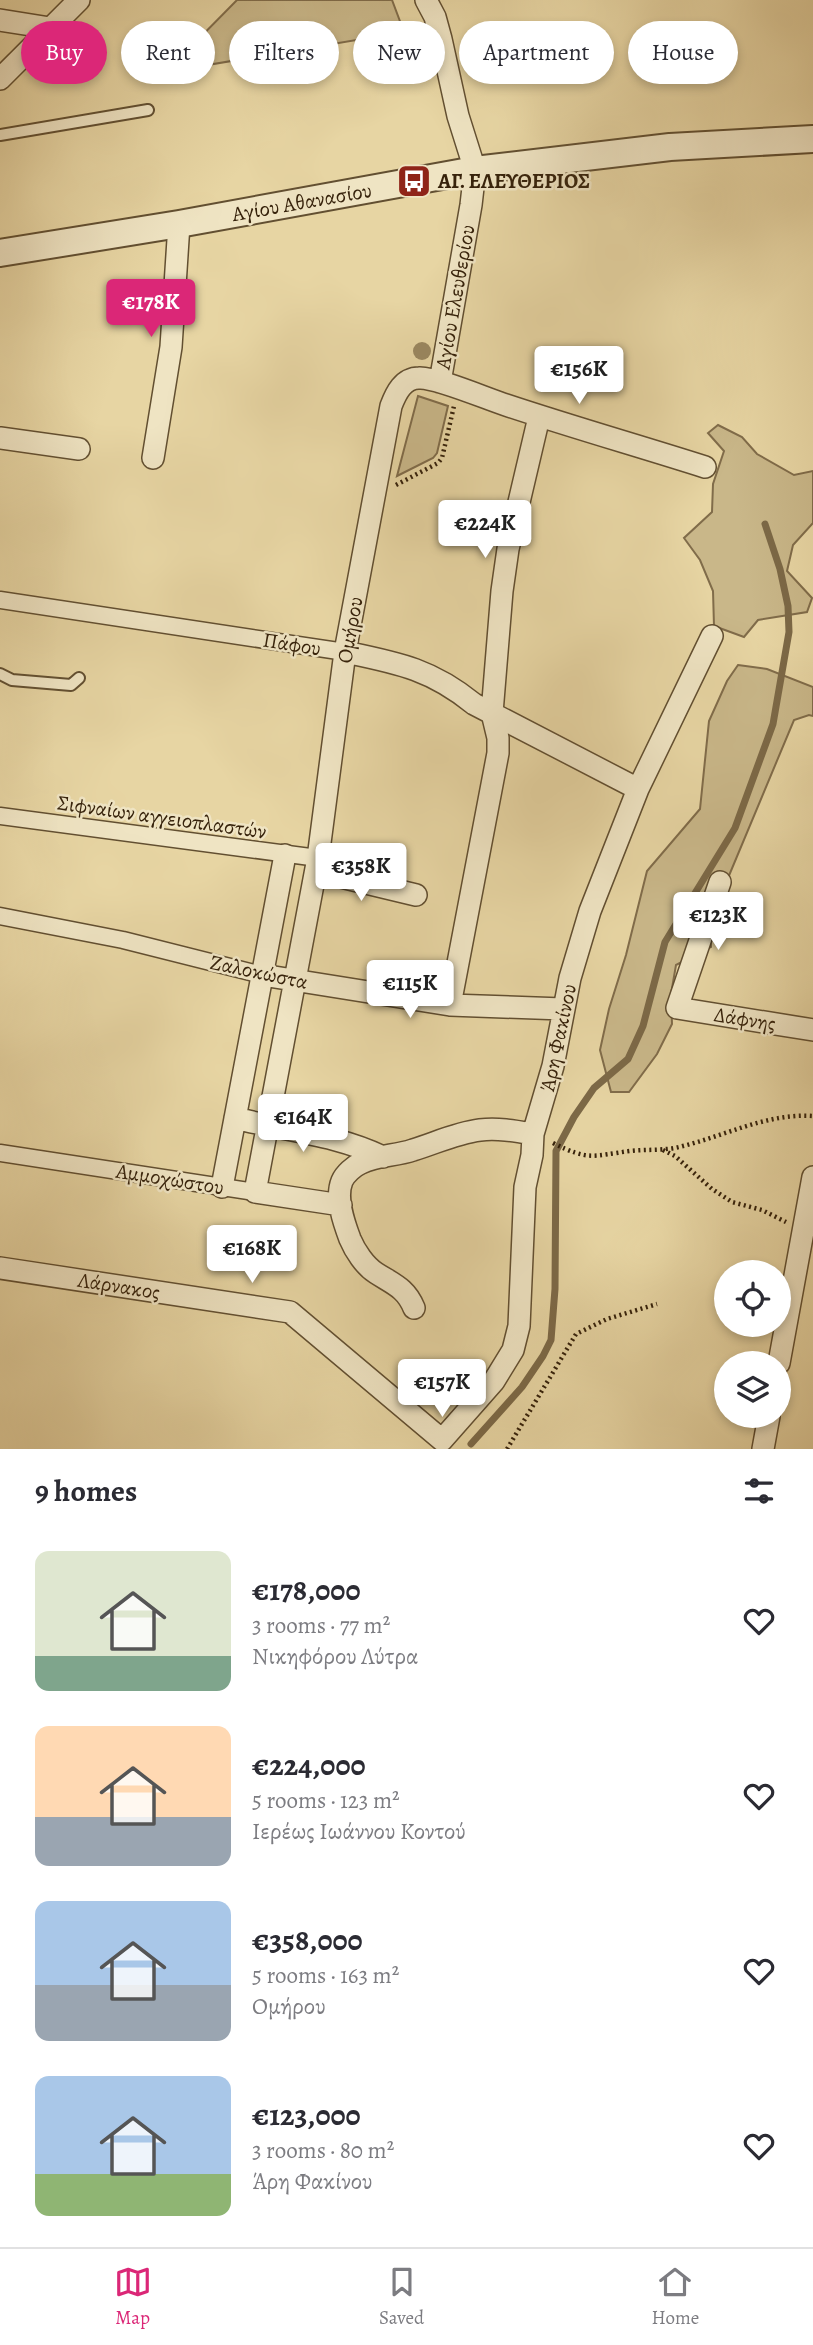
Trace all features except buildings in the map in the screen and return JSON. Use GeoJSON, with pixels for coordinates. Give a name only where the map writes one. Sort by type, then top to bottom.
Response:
{"type":"FeatureCollection","features":[{"type":"Feature","properties":{"kind":"street"},"geometry":{"type":"LineString","coordinates":[[57,21],[79,0]]}},
{"type":"Feature","properties":{"kind":"street"},"geometry":{"type":"LineString","coordinates":[[426,0],[435,17],[458,116],[475,170]]}},
{"type":"Feature","properties":{"kind":"street"},"geometry":{"type":"LineString","coordinates":[[0,20],[21,23]]}},
{"type":"Feature","properties":{"kind":"street"},"geometry":{"type":"LineString","coordinates":[[0,79],[21,58]]}},
{"type":"Feature","properties":{"kind":"street","name":"Αγίου Αθανασίου"},"geometry":{"type":"LineString","coordinates":[[0,253],[180,224],[475,170],[670,148],[813,139]]}},
{"type":"Feature","properties":{"kind":"street","name":"Αγίου Ελευθερίου"},"geometry":{"type":"LineString","coordinates":[[449,386],[475,170]]}},
{"type":"Feature","properties":{"kind":"street"},"geometry":{"type":"LineString","coordinates":[[153,458],[171,347],[180,224]]}},
{"type":"Feature","properties":{"kind":"street","name":"Ομήρου"},"geometry":{"type":"LineString","coordinates":[[255,1192],[317,865],[345,652],[391,406],[396,392],[409,381],[419,378],[705,467]]}},
{"type":"Feature","properties":{"kind":"street"},"geometry":{"type":"LineString","coordinates":[[450,1004],[496,772],[498,738],[492,713],[508,549],[540,417]]}},
{"type":"Feature","properties":{"kind":"street"},"geometry":{"type":"LineString","coordinates":[[0,438],[79,449]]}},
{"type":"Feature","properties":{"kind":"street","name":"Πάφου"},"geometry":{"type":"LineString","coordinates":[[0,600],[345,652],[423,671],[452,686],[474,704],[638,789]]}},
{"type":"Feature","properties":{"kind":"street","name":"Άρη Φακίνου"},"geometry":{"type":"LineString","coordinates":[[444,1446],[494,1381],[513,1350],[519,1326],[524,1198],[532,1155],[542,1138],[563,1009],[590,911],[638,789],[712,636]]}},
{"type":"Feature","properties":{"kind":"street","name":"Σιφναίων αγγειοπλαστών"},"geometry":{"type":"LineString","coordinates":[[0,816],[285,855],[317,865]]}},
{"type":"Feature","properties":{"kind":"street"},"geometry":{"type":"LineString","coordinates":[[222,1187],[285,855]]}},
{"type":"Feature","properties":{"kind":"street"},"geometry":{"type":"LineString","coordinates":[[317,865],[416,895]]}},
{"type":"Feature","properties":{"kind":"street","name":"Δάφνης"},"geometry":{"type":"LineString","coordinates":[[720,882],[677,1008],[813,1030]]}},
{"type":"Feature","properties":{"kind":"street","name":"Ζαλοκώστα"},"geometry":{"type":"LineString","coordinates":[[0,916],[123,940],[295,982],[450,1004],[563,1009]]}},
{"type":"Feature","properties":{"kind":"street"},"geometry":{"type":"LineString","coordinates":[[235,1118],[336,1138],[357,1144],[383,1157]]}},
{"type":"Feature","properties":{"kind":"street"},"geometry":{"type":"LineString","coordinates":[[414,1308],[405,1291],[375,1272],[351,1241],[339,1192],[342,1179],[360,1163],[479,1130],[506,1129],[542,1138]]}},
{"type":"Feature","properties":{"kind":"street","name":"Αμμοχώστου"},"geometry":{"type":"LineString","coordinates":[[0,1153],[341,1205]]}},
{"type":"Feature","properties":{"kind":"street"},"geometry":{"type":"LineString","coordinates":[[782,1351],[808,1233],[813,1177]]}},
{"type":"Feature","properties":{"kind":"street","name":"Λάρνακος"},"geometry":{"type":"LineString","coordinates":[[0,1268],[290,1312],[444,1446]]}},
{"type":"Feature","properties":{"kind":"street"},"geometry":{"type":"LineString","coordinates":[[763,1449],[767,1428]]}},
{"type":"Feature","properties":{"kind":"lane"},"geometry":{"type":"LineString","coordinates":[[0,135],[148,110]]}},
{"type":"Feature","properties":{"kind":"lane"},"geometry":{"type":"LineString","coordinates":[[0,674],[12,680],[71,685],[79,678]]}},
{"type":"Feature","properties":{"kind":"path"},"geometry":{"type":"LineString","coordinates":[[374,497],[438,463],[442,458],[449,386]]}},
{"type":"Feature","properties":{"kind":"path"},"geometry":{"type":"LineString","coordinates":[[542,1138],[582,1156],[597,1157],[681,1147],[759,1122],[792,1115],[813,1116]]}},
{"type":"Feature","properties":{"kind":"path"},"geometry":{"type":"LineString","coordinates":[[662,1150],[675,1156],[712,1189],[732,1202],[762,1210],[808,1233]]}},
{"type":"Feature","properties":{"kind":"path"},"geometry":{"type":"LineString","coordinates":[[507,1449],[576,1334],[607,1319],[657,1304]]}},
{"type":"Feature","properties":{"kind":"shaded area"},"geometry":{"type":"Polygon","coordinates":[[[237,0],[392,0],[400,21],[353,21],[353,41],[339,43],[339,21],[229,21],[229,61],[215,64],[215,22],[237,0]]]}},
{"type":"Feature","properties":{"kind":"shaded area"},"geometry":{"type":"Polygon","coordinates":[[[418,396],[448,406],[437,453],[433,458],[397,476],[418,396]]]}},
{"type":"Feature","properties":{"kind":"shaded area"},"geometry":{"type":"Polygon","coordinates":[[[718,425],[742,437],[757,454],[794,475],[813,471],[813,523],[793,545],[787,571],[812,598],[807,612],[758,620],[744,637],[714,626],[713,591],[700,560],[684,538],[712,512],[713,484],[724,451],[708,433],[718,425]]]}},
{"type":"Feature","properties":{"kind":"shaded area"},"geometry":{"type":"Polygon","coordinates":[[[738,665],[767,669],[813,687],[813,716],[794,720],[710,921],[711,947],[676,965],[671,994],[672,1024],[657,1054],[629,1092],[611,1092],[600,1050],[647,871],[700,809],[709,721],[727,681],[738,665]]]}},
{"type":"Feature","properties":{"kind":"waterway"},"geometry":{"type":"LineString","coordinates":[[471,1444],[522,1387],[551,1340],[555,1289],[556,1151],[574,1117],[594,1088],[628,1059],[643,1026],[665,942],[735,828],[773,724],[789,632],[788,606],[780,569],[765,524]]}},
{"type":"Feature","properties":{"kind":"place","name":"ΑΓ. ΕΛΕΥΘΕΡΙΟΣ"},"geometry":{"type":"Point","coordinates":[414,181]}}]}
